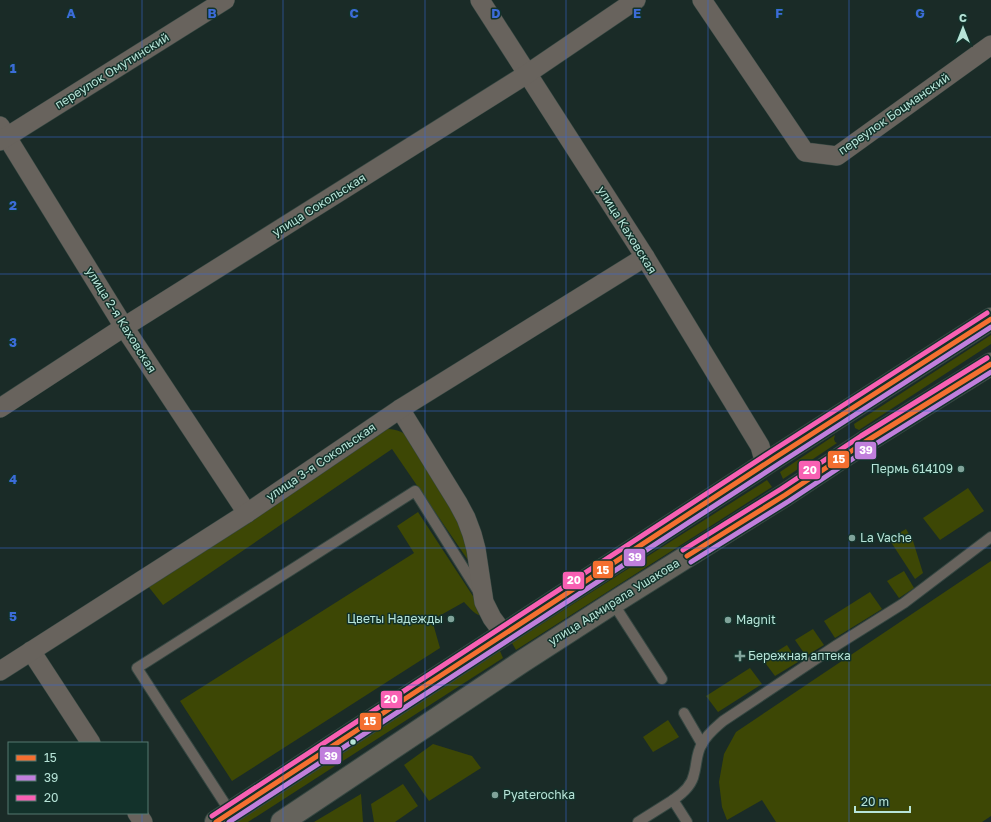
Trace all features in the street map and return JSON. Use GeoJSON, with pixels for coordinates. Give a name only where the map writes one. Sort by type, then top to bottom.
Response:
{"type":"FeatureCollection","features":[{"type":"Feature","properties":{"kind":"main road"},"geometry":{"type":"LineString","coordinates":[[224,818],[765,464],[991,319]]}},
{"type":"Feature","properties":{"kind":"main road","name":"улица Адмирала Ушакова"},"geometry":{"type":"LineString","coordinates":[[282,822],[612,603],[785,495],[865,442],[991,364]]}},
{"type":"Feature","properties":{"kind":"main road"},"geometry":{"type":"LineString","coordinates":[[848,411],[844,416],[842,424],[844,434],[850,440],[865,442]]}},
{"type":"Feature","properties":{"kind":"street","name":"переулок Омутинский"},"geometry":{"type":"LineString","coordinates":[[2,135],[225,0]]}},
{"type":"Feature","properties":{"kind":"street","name":"улица Каховская"},"geometry":{"type":"LineString","coordinates":[[480,0],[645,257],[760,446],[765,464]]}},
{"type":"Feature","properties":{"kind":"street","name":"улица Сокольская"},"geometry":{"type":"LineString","coordinates":[[0,408],[124,327],[527,74],[636,0]]}},
{"type":"Feature","properties":{"kind":"street","name":"переулок Боцманский"},"geometry":{"type":"LineString","coordinates":[[702,0],[805,152],[837,156],[991,45]]}},
{"type":"Feature","properties":{"kind":"street","name":"улица 2-я Каховская"},"geometry":{"type":"LineString","coordinates":[[2,135],[124,327],[247,513]]}},
{"type":"Feature","properties":{"kind":"street","name":"улица 3-я Сокольская"},"geometry":{"type":"LineString","coordinates":[[0,671],[247,513],[400,409],[645,257]]}},
{"type":"Feature","properties":{"kind":"street"},"geometry":{"type":"LineString","coordinates":[[400,409],[466,518],[476,549],[484,602],[492,618],[504,634]]}},
{"type":"Feature","properties":{"kind":"street"},"geometry":{"type":"LineString","coordinates":[[31,651],[90,742]]}},
{"type":"Feature","properties":{"kind":"lane"},"geometry":{"type":"LineString","coordinates":[[224,818],[137,668],[415,491],[484,602]]}},
{"type":"Feature","properties":{"kind":"lane"},"geometry":{"type":"LineString","coordinates":[[638,822],[680,795],[692,782],[697,757],[702,744],[710,732],[723,721],[904,603],[991,538]]}},
{"type":"Feature","properties":{"kind":"lane"},"geometry":{"type":"LineString","coordinates":[[612,603],[662,679]]}},
{"type":"Feature","properties":{"kind":"lane"},"geometry":{"type":"LineString","coordinates":[[684,713],[702,744]]}},
{"type":"Feature","properties":{"kind":"lane"},"geometry":{"type":"LineString","coordinates":[[673,800],[687,822]]}},
{"type":"Feature","properties":{"kind":"green space"},"geometry":{"type":"Polygon","coordinates":[[[991,335],[991,344],[859,430],[855,428],[854,424],[991,335]]]}},
{"type":"Feature","properties":{"kind":"green space"},"geometry":{"type":"Polygon","coordinates":[[[384,429],[397,430],[409,437],[463,529],[470,563],[392,449],[163,605],[148,586],[384,429]]]}},
{"type":"Feature","properties":{"kind":"green space"},"geometry":{"type":"Polygon","coordinates":[[[835,435],[834,439],[837,443],[783,479],[780,472],[835,435]]]}},
{"type":"Feature","properties":{"kind":"green space"},"geometry":{"type":"Polygon","coordinates":[[[767,480],[772,487],[516,650],[512,643],[767,480]]]}},
{"type":"Feature","properties":{"kind":"green space"},"geometry":{"type":"Polygon","coordinates":[[[968,488],[984,511],[940,540],[923,518],[968,488]]]}},
{"type":"Feature","properties":{"kind":"green space"},"geometry":{"type":"Polygon","coordinates":[[[418,512],[486,616],[480,616],[471,610],[464,602],[432,620],[440,648],[232,781],[180,701],[414,553],[397,526],[418,512]]]}},
{"type":"Feature","properties":{"kind":"green space"},"geometry":{"type":"Polygon","coordinates":[[[906,529],[913,541],[923,573],[915,579],[889,539],[906,529]]]}},
{"type":"Feature","properties":{"kind":"green space"},"geometry":{"type":"Polygon","coordinates":[[[991,561],[991,816],[982,822],[776,822],[762,800],[727,820],[722,807],[719,782],[724,754],[736,732],[991,561]]]}},
{"type":"Feature","properties":{"kind":"green space"},"geometry":{"type":"Polygon","coordinates":[[[904,571],[914,588],[899,598],[887,581],[904,571]]]}},
{"type":"Feature","properties":{"kind":"green space"},"geometry":{"type":"Polygon","coordinates":[[[870,592],[882,609],[835,638],[824,621],[870,592]]]}},
{"type":"Feature","properties":{"kind":"green space"},"geometry":{"type":"Polygon","coordinates":[[[813,629],[824,645],[806,656],[795,640],[813,629]]]}},
{"type":"Feature","properties":{"kind":"green space"},"geometry":{"type":"Polygon","coordinates":[[[787,645],[798,662],[775,676],[763,660],[787,645]]]}},
{"type":"Feature","properties":{"kind":"green space"},"geometry":{"type":"Polygon","coordinates":[[[500,651],[503,658],[248,822],[235,822],[500,651]]]}},
{"type":"Feature","properties":{"kind":"green space"},"geometry":{"type":"Polygon","coordinates":[[[750,668],[762,684],[718,712],[706,696],[750,668]]]}},
{"type":"Feature","properties":{"kind":"green space"},"geometry":{"type":"Polygon","coordinates":[[[668,720],[679,737],[653,752],[643,737],[668,720]]]}},
{"type":"Feature","properties":{"kind":"green space"},"geometry":{"type":"Polygon","coordinates":[[[433,744],[472,756],[481,768],[429,801],[404,765],[433,744]]]}},
{"type":"Feature","properties":{"kind":"green space"},"geometry":{"type":"Polygon","coordinates":[[[403,784],[418,806],[395,822],[374,822],[371,804],[403,784]]]}},
{"type":"Feature","properties":{"kind":"green space"},"geometry":{"type":"Polygon","coordinates":[[[361,794],[363,822],[314,822],[361,794]]]}},
{"type":"Feature","properties":{"kind":"transit line","name":"20"},"geometry":{"type":"LineString","coordinates":[[212,816],[772,451],[987,313]]}},
{"type":"Feature","properties":{"kind":"transit line","name":"15"},"geometry":{"type":"LineString","coordinates":[[216,822],[776,457],[991,319]]}},
{"type":"Feature","properties":{"kind":"transit line","name":"39"},"geometry":{"type":"LineString","coordinates":[[229,822],[991,327]]}},
{"type":"Feature","properties":{"kind":"transit line","name":"20"},"geometry":{"type":"LineString","coordinates":[[683,550],[781,489],[861,436],[987,358]]}},
{"type":"Feature","properties":{"kind":"transit line","name":"15"},"geometry":{"type":"LineString","coordinates":[[687,556],[785,495],[865,442],[991,364]]}},
{"type":"Feature","properties":{"kind":"transit line","name":"39"},"geometry":{"type":"LineString","coordinates":[[691,562],[991,372]]}},
{"type":"Feature","properties":{"kind":"place","name":"Пермь 614109"},"geometry":{"type":"Point","coordinates":[961,469]}},
{"type":"Feature","properties":{"kind":"place","name":"La Vache"},"geometry":{"type":"Point","coordinates":[852,538]}},
{"type":"Feature","properties":{"kind":"place","name":"Цветы Надежды"},"geometry":{"type":"Point","coordinates":[451,619]}},
{"type":"Feature","properties":{"kind":"place","name":"Magnit"},"geometry":{"type":"Point","coordinates":[728,620]}},
{"type":"Feature","properties":{"kind":"place","name":"Бережная аптека"},"geometry":{"type":"Point","coordinates":[740,656]}},
{"type":"Feature","properties":{"kind":"place","name":"Pyaterochka"},"geometry":{"type":"Point","coordinates":[495,795]}}]}
